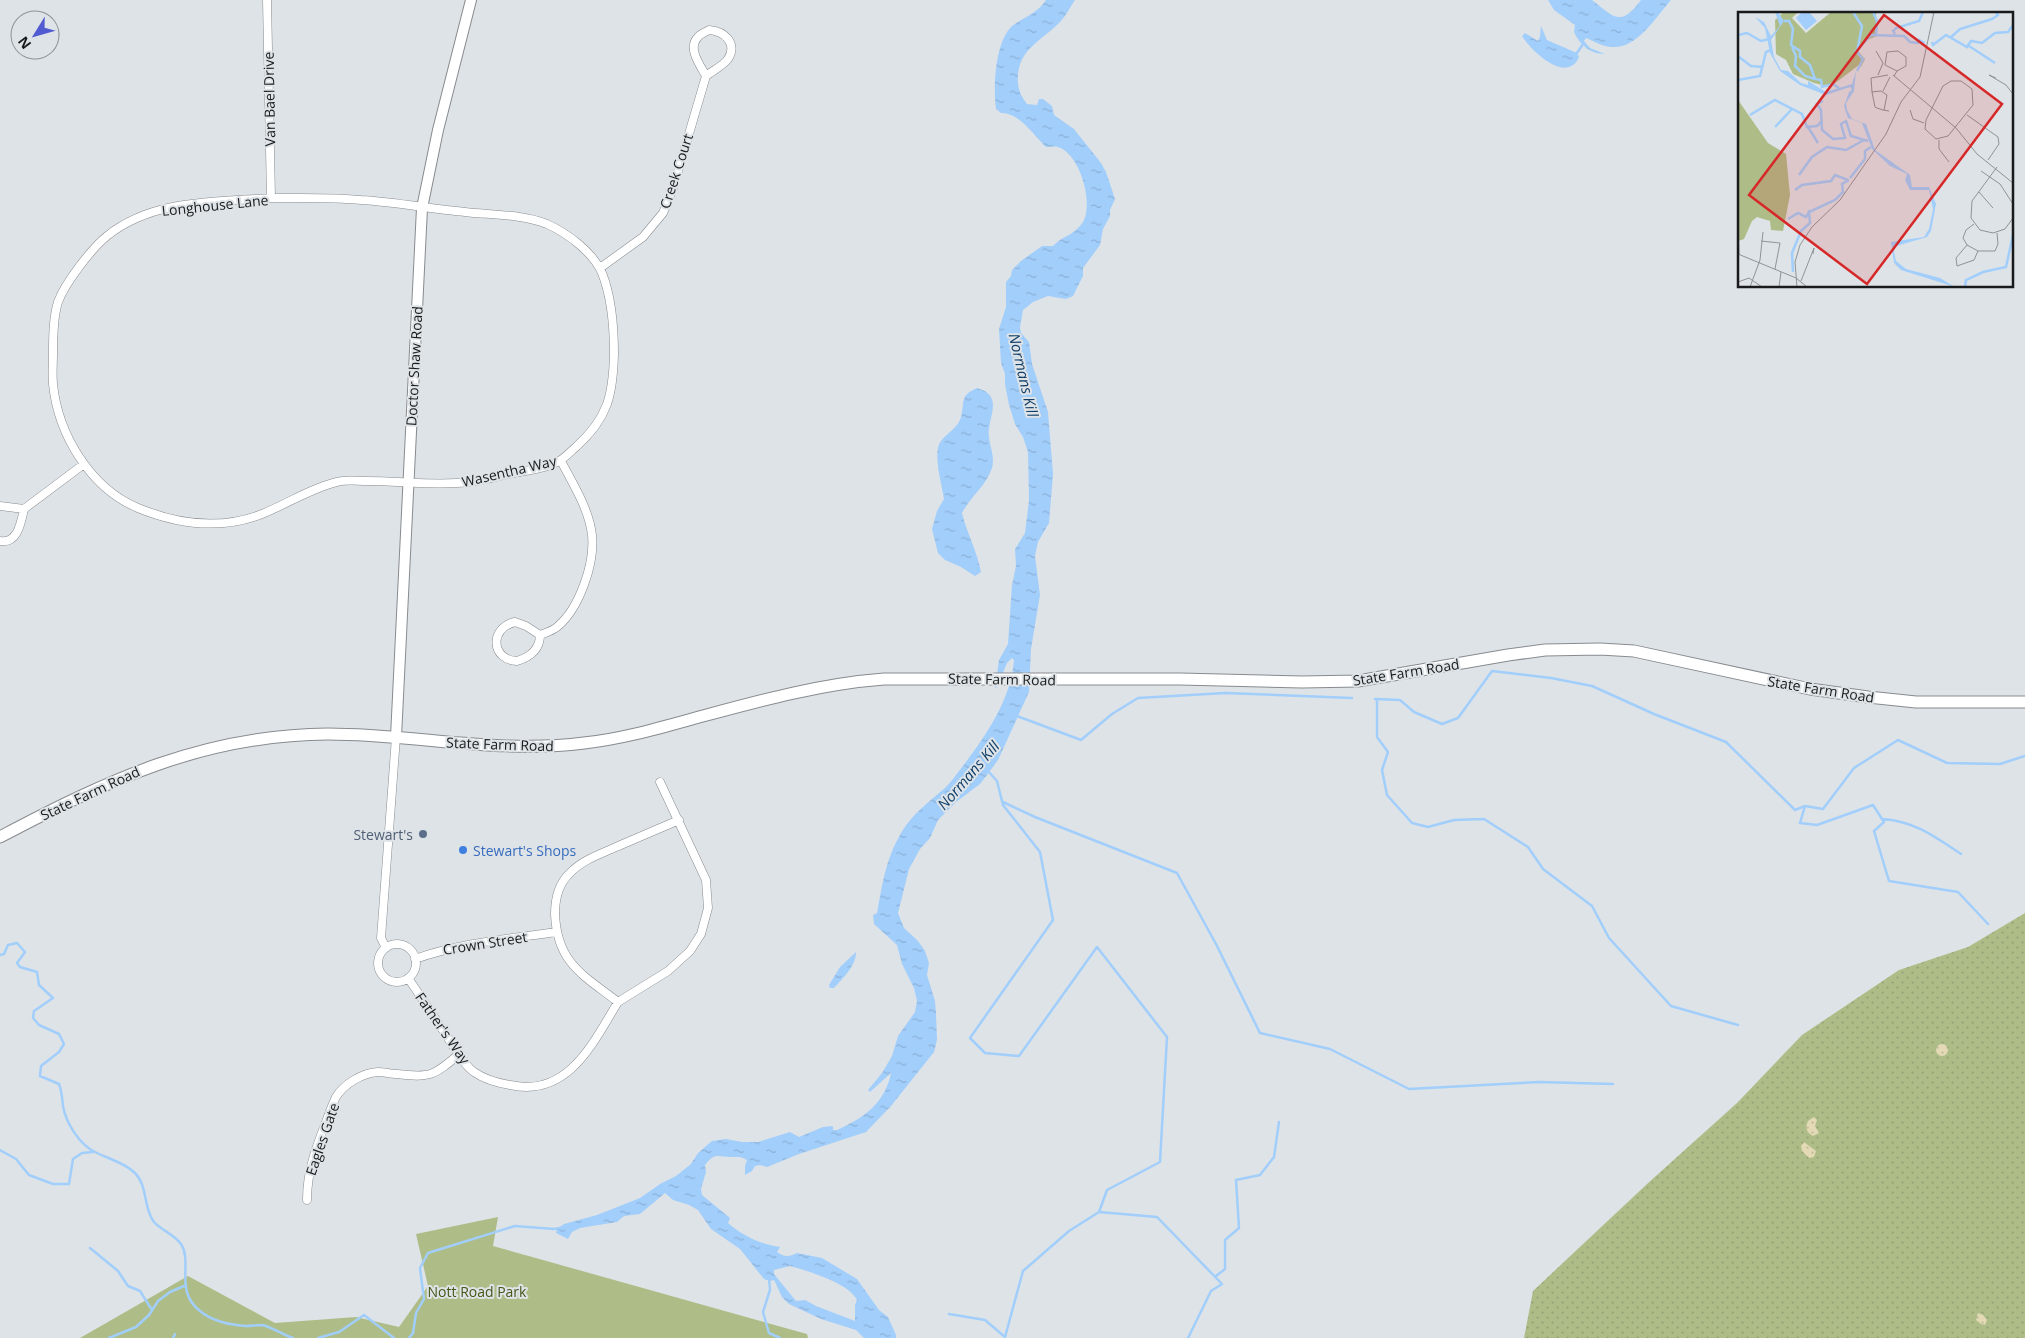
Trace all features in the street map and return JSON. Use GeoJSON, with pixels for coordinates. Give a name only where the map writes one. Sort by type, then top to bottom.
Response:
{"type":"FeatureCollection","features":[{"type":"Feature","properties":{"kind":"main road","name":"State Farm Road"},"geometry":{"type":"LineString","coordinates":[[0,837],[54,808],[119,778],[181,756],[248,740],[330,734],[532,747],[582,744],[620,738],[794,692],[845,682],[909,677],[1039,680],[1358,681],[1508,654],[1545,650],[1600,649],[1642,652],[1810,689],[1868,697],[1916,702],[2025,702]]}},
{"type":"Feature","properties":{"kind":"street","name":"Van Bael Drive"},"geometry":{"type":"LineString","coordinates":[[267,0],[272,198]]}},
{"type":"Feature","properties":{"kind":"street","name":"Doctor Shaw Road"},"geometry":{"type":"LineString","coordinates":[[396,737],[422,208],[438,130],[471,0]]}},
{"type":"Feature","properties":{"kind":"street"},"geometry":{"type":"LineString","coordinates":[[709,30],[719,31],[729,40],[731,51],[727,60],[706,76],[694,52],[694,46],[698,36],[709,30]]}},
{"type":"Feature","properties":{"kind":"street","name":"Creek Court"},"geometry":{"type":"LineString","coordinates":[[600,268],[643,238],[663,213],[673,188],[706,76]]}},
{"type":"Feature","properties":{"kind":"street","name":"Longhouse Lane"},"geometry":{"type":"LineString","coordinates":[[409,481],[340,481],[317,488],[257,516],[232,522],[204,524],[175,521],[134,507],[99,481],[84,464],[62,426],[53,385],[53,335],[58,301],[83,261],[113,232],[162,208],[272,198],[361,200],[422,208]]}},
{"type":"Feature","properties":{"kind":"street","name":"Wasentha Way"},"geometry":{"type":"LineString","coordinates":[[409,481],[461,483],[528,470],[560,461],[599,423],[612,393],[614,345],[612,309],[600,268],[589,254],[572,240],[546,224],[524,218],[422,208]]}},
{"type":"Feature","properties":{"kind":"street"},"geometry":{"type":"LineString","coordinates":[[540,635],[556,628],[569,614],[584,586],[590,565],[592,536],[586,512],[560,461]]}},
{"type":"Feature","properties":{"kind":"street"},"geometry":{"type":"LineString","coordinates":[[0,506],[24,508],[84,464]]}},
{"type":"Feature","properties":{"kind":"street"},"geometry":{"type":"LineString","coordinates":[[0,541],[8,540],[17,534],[20,529],[24,508]]}},
{"type":"Feature","properties":{"kind":"street"},"geometry":{"type":"LineString","coordinates":[[520,623],[540,635],[538,646],[533,652],[518,661],[505,658],[497,648],[497,635],[509,624],[520,623]]}},
{"type":"Feature","properties":{"kind":"street"},"geometry":{"type":"LineString","coordinates":[[386,948],[381,938],[396,737]]}},
{"type":"Feature","properties":{"kind":"street"},"geometry":{"type":"LineString","coordinates":[[660,782],[679,820],[706,880],[708,908],[701,934],[690,951],[668,971],[618,1002],[581,974],[570,963],[561,947],[556,932],[555,905],[560,885],[570,872],[590,859],[679,820]]}},
{"type":"Feature","properties":{"kind":"street","name":"Crown Street"},"geometry":{"type":"LineString","coordinates":[[415,959],[438,950],[556,932]]}},
{"type":"Feature","properties":{"kind":"street"},"geometry":{"type":"LineString","coordinates":[[392,945],[403,946],[408,949],[415,959],[414,969],[408,978],[403,981],[391,981],[379,969],[379,957],[386,948],[392,945]]}},
{"type":"Feature","properties":{"kind":"street","name":"Father's Way"},"geometry":{"type":"LineString","coordinates":[[408,978],[459,1054],[474,1072],[494,1082],[519,1087],[546,1084],[566,1075],[586,1055],[618,1002]]}},
{"type":"Feature","properties":{"kind":"street","name":"Eagles Gate"},"geometry":{"type":"LineString","coordinates":[[306,1200],[307,1182],[312,1158],[336,1097],[347,1085],[362,1076],[378,1072],[417,1077],[430,1075],[443,1069],[459,1054]]}},
{"type":"Feature","properties":{"kind":"green space"},"geometry":{"type":"Polygon","coordinates":[[[2025,913],[2025,1338],[1524,1338],[1533,1291],[1737,1103],[1802,1035],[1899,970],[1968,947],[2025,913]]]}},
{"type":"Feature","properties":{"kind":"green space","name":"Nott Road Park"},"geometry":{"type":"Polygon","coordinates":[[[498,1217],[493,1246],[807,1334],[808,1338],[80,1338],[188,1276],[275,1323],[356,1317],[399,1327],[428,1286],[416,1234],[498,1217]]]}},
{"type":"Feature","properties":{"kind":"sand"},"geometry":{"type":"Polygon","coordinates":[[[1942,1044],[1948,1050],[1942,1056],[1936,1050],[1942,1044]]]}},
{"type":"Feature","properties":{"kind":"sand"},"geometry":{"type":"Polygon","coordinates":[[[1814,1117],[1817,1120],[1815,1126],[1819,1133],[1813,1136],[1806,1128],[1808,1121],[1814,1117]]]}},
{"type":"Feature","properties":{"kind":"sand"},"geometry":{"type":"Polygon","coordinates":[[[1804,1142],[1816,1151],[1814,1157],[1809,1158],[1802,1151],[1801,1146],[1804,1142]]]}},
{"type":"Feature","properties":{"kind":"sand"},"geometry":{"type":"Polygon","coordinates":[[[1978,1313],[1987,1320],[1985,1325],[1976,1320],[1978,1313]]]}},
{"type":"Feature","properties":{"kind":"water","name":"Normans Kill"},"geometry":{"type":"Polygon","coordinates":[[[1046,0],[1075,0],[1062,20],[1033,45],[1023,58],[1018,75],[1022,97],[1027,104],[1037,105],[1039,99],[1043,99],[1052,106],[1054,115],[1074,129],[1101,163],[1115,199],[1110,210],[1110,216],[1103,229],[1100,245],[1083,268],[1083,276],[1073,296],[1066,299],[1048,296],[1033,302],[1023,310],[1020,327],[1021,333],[1029,342],[1032,364],[1048,412],[1053,474],[1049,523],[1038,542],[1035,556],[1040,595],[1031,649],[1029,692],[998,760],[980,784],[956,802],[938,820],[930,838],[920,849],[909,869],[898,913],[904,928],[918,941],[925,951],[929,963],[927,975],[935,1001],[936,1013],[937,1040],[934,1052],[891,1106],[866,1132],[799,1154],[767,1167],[755,1166],[752,1171],[745,1175],[747,1160],[739,1157],[714,1157],[705,1165],[706,1172],[701,1189],[702,1195],[730,1218],[728,1223],[746,1236],[759,1242],[780,1247],[777,1252],[784,1256],[797,1253],[822,1258],[857,1279],[879,1310],[888,1317],[896,1335],[896,1338],[864,1338],[856,1330],[821,1319],[789,1304],[782,1297],[774,1280],[764,1279],[740,1249],[711,1229],[698,1210],[673,1200],[665,1193],[640,1214],[624,1216],[617,1222],[580,1228],[572,1232],[568,1239],[556,1233],[557,1229],[564,1224],[597,1215],[640,1198],[660,1184],[676,1176],[691,1164],[698,1153],[712,1141],[726,1139],[758,1142],[790,1132],[799,1137],[823,1127],[833,1126],[833,1130],[837,1130],[864,1115],[872,1108],[884,1093],[888,1084],[891,1073],[870,1092],[868,1090],[882,1073],[892,1056],[898,1036],[915,1012],[917,1001],[914,988],[902,964],[897,945],[874,924],[873,915],[877,913],[888,862],[905,826],[948,784],[980,742],[1003,703],[1012,675],[1014,660],[1012,658],[1007,663],[995,688],[999,660],[1008,644],[1012,585],[1016,566],[1015,549],[1025,533],[1029,500],[1028,452],[1023,437],[1015,424],[1009,405],[1005,374],[1001,363],[999,329],[1006,307],[1006,282],[1011,276],[1012,270],[1021,261],[1042,246],[1053,246],[1072,233],[1083,222],[1086,214],[1086,192],[1083,180],[1073,159],[1066,151],[1058,147],[1046,147],[1020,120],[1014,116],[1001,113],[996,109],[996,65],[1006,33],[1012,26],[1035,12],[1046,0]],[[790,1266],[774,1270],[774,1274],[796,1301],[805,1300],[855,1321],[855,1305],[857,1300],[846,1288],[817,1274],[790,1266]]]}},
{"type":"Feature","properties":{"kind":"water"},"geometry":{"type":"Polygon","coordinates":[[[1548,0],[1592,0],[1612,15],[1622,17],[1634,9],[1641,0],[1671,0],[1645,31],[1630,43],[1609,47],[1586,38],[1584,41],[1590,48],[1605,54],[1600,54],[1582,45],[1574,32],[1575,25],[1554,10],[1548,0]]]}},
{"type":"Feature","properties":{"kind":"water"},"geometry":{"type":"Polygon","coordinates":[[[1541,26],[1547,40],[1577,53],[1579,57],[1573,65],[1566,68],[1549,63],[1533,50],[1522,36],[1525,33],[1538,41],[1541,26]]]}},
{"type":"Feature","properties":{"kind":"water"},"geometry":{"type":"Polygon","coordinates":[[[977,388],[991,396],[993,402],[989,430],[993,460],[992,468],[986,480],[962,513],[981,572],[975,576],[945,560],[938,553],[932,529],[937,511],[944,499],[937,460],[938,446],[960,421],[967,394],[977,388]]]}},
{"type":"Feature","properties":{"kind":"water"},"geometry":{"type":"Polygon","coordinates":[[[856,952],[854,962],[848,971],[834,988],[830,988],[829,985],[840,967],[856,952]]]}},
{"type":"Feature","properties":{"kind":"waterway"},"geometry":{"type":"LineString","coordinates":[[1577,53],[1583,44]]}},
{"type":"Feature","properties":{"kind":"waterway"},"geometry":{"type":"LineString","coordinates":[[1375,699],[1400,700],[1414,712],[1442,724],[1458,718],[1492,671],[1551,678],[1592,686],[1654,714],[1726,742],[1795,810],[1805,806],[1823,809],[1854,768],[1898,740],[1947,763],[2000,764],[2025,756]]}},
{"type":"Feature","properties":{"kind":"waterway"},"geometry":{"type":"LineString","coordinates":[[1017,716],[1081,740],[1112,714],[1138,698],[1225,693],[1352,698]]}},
{"type":"Feature","properties":{"kind":"waterway"},"geometry":{"type":"LineString","coordinates":[[1377,699],[1377,737],[1388,752],[1382,770],[1387,795],[1412,823],[1428,827],[1454,820],[1484,819],[1528,847],[1543,869],[1592,906],[1609,938],[1671,1006],[1738,1025]]}},
{"type":"Feature","properties":{"kind":"waterway","name":"Normans Kill"},"geometry":{"type":"LineString","coordinates":[[949,1314],[985,1320],[1005,1337],[1023,1271],[1069,1231],[1099,1212],[1107,1190],[1160,1162],[1167,1037],[1097,947],[1019,1056],[985,1053],[970,1038],[1053,920],[1040,852],[1003,805],[997,781],[988,771]]}},
{"type":"Feature","properties":{"kind":"waterway"},"geometry":{"type":"LineString","coordinates":[[1003,802],[1035,817],[1177,873],[1216,944],[1260,1033],[1330,1049],[1409,1089],[1539,1082],[1613,1084]]}},
{"type":"Feature","properties":{"kind":"waterway"},"geometry":{"type":"LineString","coordinates":[[1805,806],[1800,823],[1817,825],[1873,805],[1884,822],[1874,831],[1889,881],[1958,892],[1988,924]]}},
{"type":"Feature","properties":{"kind":"waterway"},"geometry":{"type":"LineString","coordinates":[[1882,819],[1914,826],[1961,854]]}},
{"type":"Feature","properties":{"kind":"waterway"},"geometry":{"type":"LineString","coordinates":[[0,955],[4,954],[8,945],[17,943],[25,952],[17,963],[20,967],[37,972],[39,985],[53,998],[34,1011],[33,1018],[39,1025],[59,1034],[64,1044],[59,1052],[41,1066],[40,1076],[59,1084],[67,1119],[74,1132],[84,1144],[95,1152],[126,1166],[139,1178],[148,1210],[154,1222],[172,1235],[181,1244],[184,1251],[186,1286],[192,1303],[200,1311],[216,1320],[246,1326],[262,1325],[293,1338]]}},
{"type":"Feature","properties":{"kind":"waterway"},"geometry":{"type":"LineString","coordinates":[[1216,1276],[1225,1269],[1225,1240],[1239,1228],[1236,1180],[1260,1175],[1274,1157],[1279,1122]]}},
{"type":"Feature","properties":{"kind":"waterway"},"geometry":{"type":"LineString","coordinates":[[0,1150],[16,1159],[29,1175],[53,1184],[69,1184],[73,1159],[82,1153],[93,1152]]}},
{"type":"Feature","properties":{"kind":"waterway"},"geometry":{"type":"LineString","coordinates":[[1099,1212],[1157,1217],[1222,1284],[1211,1291],[1188,1338]]}},
{"type":"Feature","properties":{"kind":"waterway"},"geometry":{"type":"LineString","coordinates":[[409,1338],[413,1333],[416,1313],[424,1299],[420,1268],[428,1253],[515,1226],[560,1228]]}},
{"type":"Feature","properties":{"kind":"waterway"},"geometry":{"type":"LineString","coordinates":[[90,1248],[118,1271],[128,1286],[140,1291],[152,1310]]}},
{"type":"Feature","properties":{"kind":"waterway"},"geometry":{"type":"LineString","coordinates":[[769,1278],[770,1290],[763,1312],[769,1333],[780,1338]]}},
{"type":"Feature","properties":{"kind":"waterway"},"geometry":{"type":"LineString","coordinates":[[109,1338],[136,1327],[149,1315],[158,1301],[170,1292],[184,1286]]}},
{"type":"Feature","properties":{"kind":"waterway"},"geometry":{"type":"LineString","coordinates":[[318,1338],[339,1332],[364,1315],[394,1338]]}},
{"type":"Feature","properties":{"kind":"waterway"},"geometry":{"type":"LineString","coordinates":[[173,1338],[175,1334]]}},
{"type":"Feature","properties":{"kind":"place","name":"Stewart's"},"geometry":{"type":"Point","coordinates":[423,834]}},
{"type":"Feature","properties":{"kind":"place","name":"Stewart's Shops"},"geometry":{"type":"Point","coordinates":[463,850]}}]}
